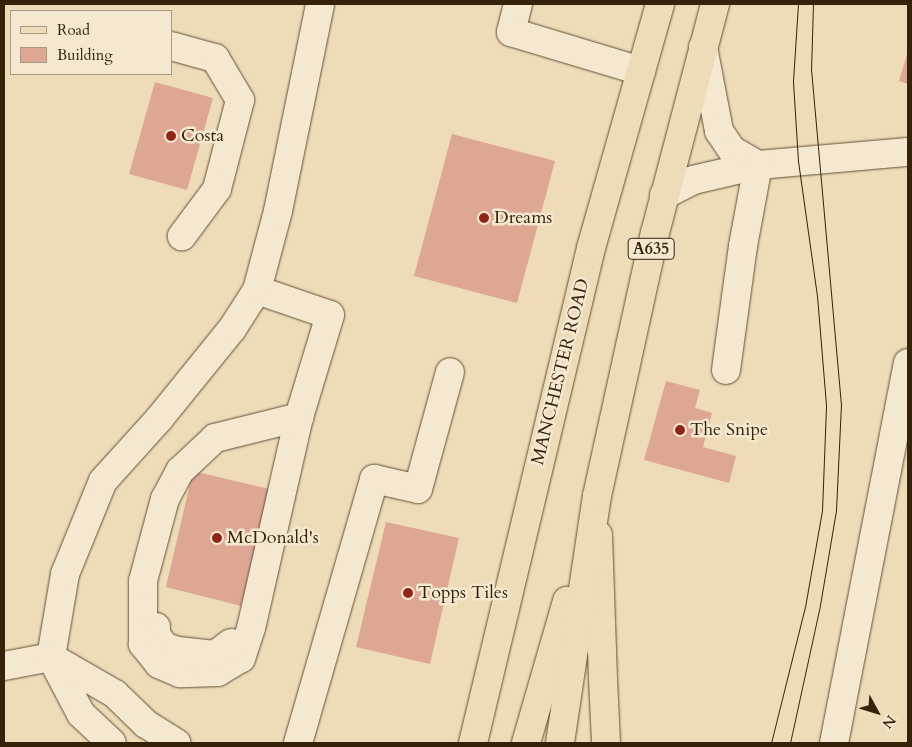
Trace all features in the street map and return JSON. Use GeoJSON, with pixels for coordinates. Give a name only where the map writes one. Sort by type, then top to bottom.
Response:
{"type":"FeatureCollection","features":[{"type":"Feature","properties":{"kind":"main road","name":"MANCHESTER ROAD"},"geometry":{"type":"LineString","coordinates":[[473,743],[589,258],[660,4]]}},
{"type":"Feature","properties":{"kind":"main road","name":"A635"},"geometry":{"type":"LineString","coordinates":[[560,743],[597,496],[664,195],[715,4]]}},
{"type":"Feature","properties":{"kind":"main road"},"geometry":{"type":"LineString","coordinates":[[597,496],[606,743]]}},
{"type":"Feature","properties":{"kind":"main road"},"geometry":{"type":"LineString","coordinates":[[526,743],[597,496]]}},
{"type":"Feature","properties":{"kind":"street"},"geometry":{"type":"LineString","coordinates":[[112,743],[81,714],[51,657],[66,574],[103,481],[159,419],[232,329],[256,290],[278,211],[320,4]]}},
{"type":"Feature","properties":{"kind":"street"},"geometry":{"type":"LineString","coordinates":[[518,4],[511,32],[641,71]]}},
{"type":"Feature","properties":{"kind":"street"},"geometry":{"type":"LineString","coordinates":[[172,46],[215,58],[240,100],[217,189],[182,236]]}},
{"type":"Feature","properties":{"kind":"street"},"geometry":{"type":"LineString","coordinates":[[703,47],[719,131],[732,150],[758,165]]}},
{"type":"Feature","properties":{"kind":"street"},"geometry":{"type":"LineString","coordinates":[[664,195],[694,180],[758,165],[908,152]]}},
{"type":"Feature","properties":{"kind":"street"},"geometry":{"type":"LineString","coordinates":[[726,370],[743,246],[758,165]]}},
{"type":"Feature","properties":{"kind":"street"},"geometry":{"type":"LineString","coordinates":[[256,290],[330,315],[299,417],[251,628],[241,658],[218,672],[180,673],[159,664],[143,644],[143,581],[165,499],[180,471],[215,438],[299,417]]}},
{"type":"Feature","properties":{"kind":"street"},"geometry":{"type":"LineString","coordinates":[[834,743],[908,363]]}},
{"type":"Feature","properties":{"kind":"street"},"geometry":{"type":"LineString","coordinates":[[298,743],[374,479],[418,490],[450,372]]}},
{"type":"Feature","properties":{"kind":"street"},"geometry":{"type":"LineString","coordinates":[[4,666],[51,657],[115,694],[146,724],[176,743]]}},
{"type":"Feature","properties":{"kind":"building"},"geometry":{"type":"Polygon","coordinates":[[[908,51],[908,84],[899,81],[908,51]]]}},
{"type":"Feature","properties":{"kind":"building","name":"Costa"},"geometry":{"type":"Polygon","coordinates":[[[155,82],[213,98],[187,190],[129,174],[155,82]]]}},
{"type":"Feature","properties":{"kind":"building","name":"Dreams"},"geometry":{"type":"Polygon","coordinates":[[[452,134],[555,161],[517,303],[414,276],[452,134]]]}},
{"type":"Feature","properties":{"kind":"building","name":"The Snipe"},"geometry":{"type":"Polygon","coordinates":[[[666,381],[700,390],[695,408],[712,413],[703,447],[736,456],[729,483],[644,460],[666,381]]]}},
{"type":"Feature","properties":{"kind":"building","name":"McDonald's"},"geometry":{"type":"Polygon","coordinates":[[[193,471],[269,489],[241,606],[166,587],[193,471]]]}},
{"type":"Feature","properties":{"kind":"building","name":"Topps Tiles"},"geometry":{"type":"Polygon","coordinates":[[[386,522],[459,538],[430,664],[356,647],[386,522]]]}},
{"type":"Feature","properties":{"kind":"tram line"},"geometry":{"type":"LineString","coordinates":[[771,743],[805,607],[822,511],[826,405],[817,296],[798,161],[793,81],[798,4]]}},
{"type":"Feature","properties":{"kind":"tram line"},"geometry":{"type":"LineString","coordinates":[[790,743],[820,605],[836,510],[841,405],[811,71],[813,4]]}},
{"type":"Feature","properties":{"kind":"place","name":"Costa"},"geometry":{"type":"Point","coordinates":[171,136]}},
{"type":"Feature","properties":{"kind":"place","name":"Dreams"},"geometry":{"type":"Point","coordinates":[484,218]}},
{"type":"Feature","properties":{"kind":"place","name":"The Snipe"},"geometry":{"type":"Point","coordinates":[680,430]}},
{"type":"Feature","properties":{"kind":"place","name":"McDonald's"},"geometry":{"type":"Point","coordinates":[217,538]}},
{"type":"Feature","properties":{"kind":"place","name":"Topps Tiles"},"geometry":{"type":"Point","coordinates":[408,593]}}]}
